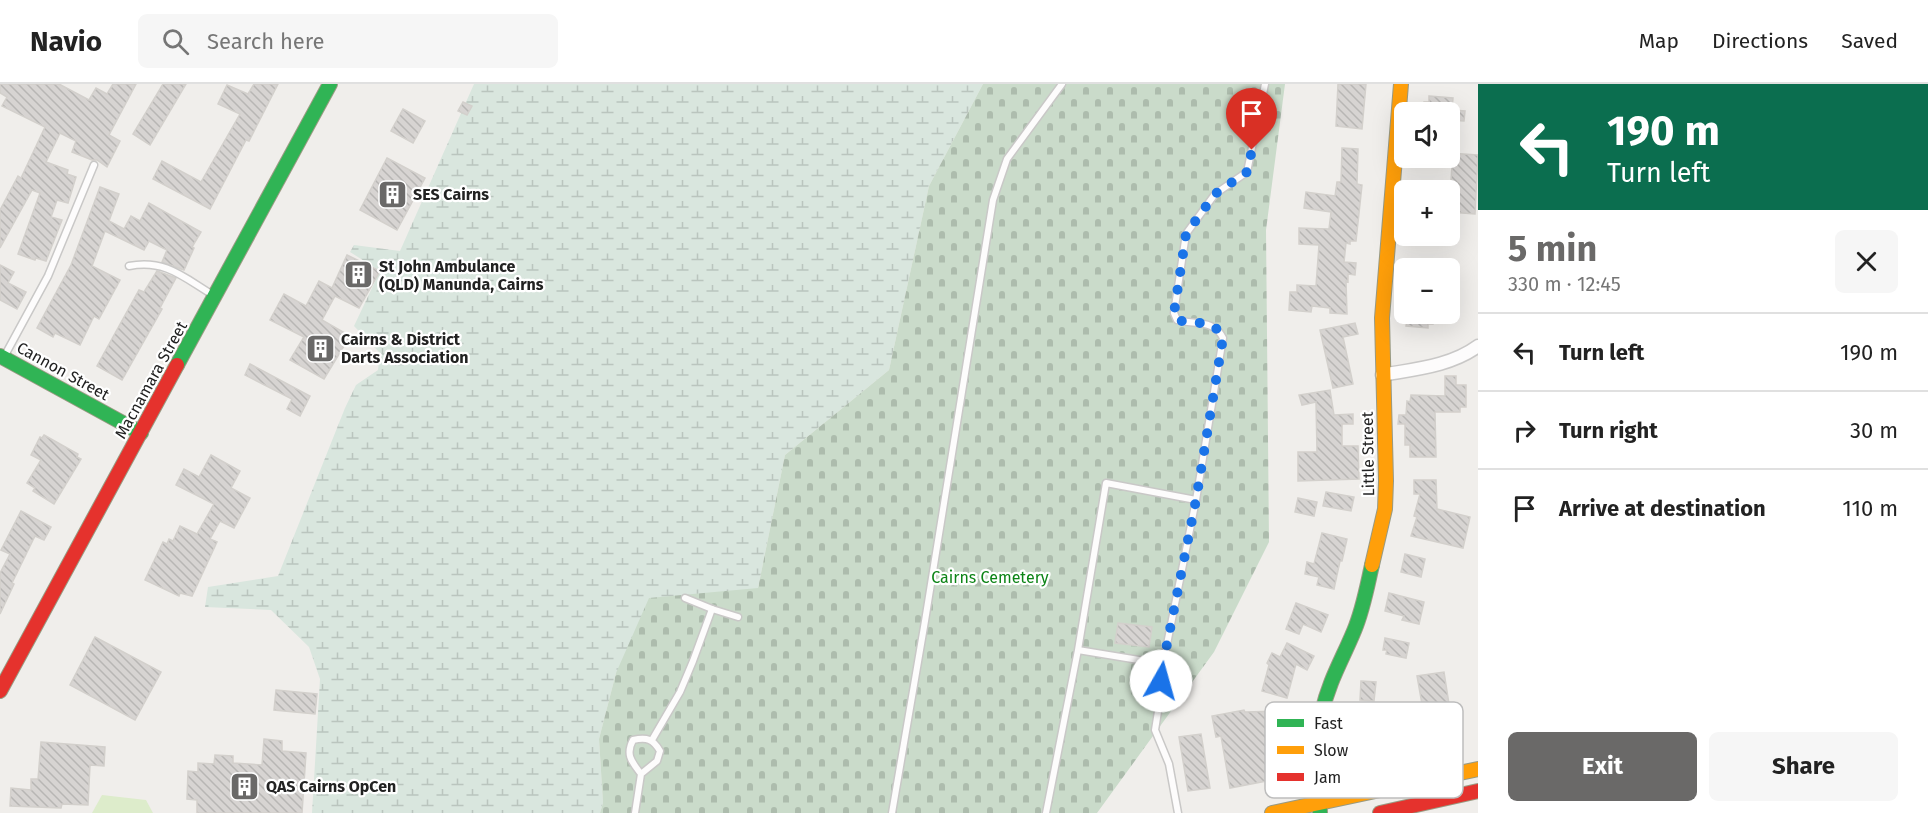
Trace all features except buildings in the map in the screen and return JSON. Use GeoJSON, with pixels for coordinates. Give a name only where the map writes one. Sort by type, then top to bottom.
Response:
{"type":"FeatureCollection","features":[{"type":"Feature","properties":{"kind":"street","name":"Macnamara Street"},"geometry":{"type":"LineString","coordinates":[[0,691],[330,84]]}},
{"type":"Feature","properties":{"kind":"street","name":"Little Street"},"geometry":{"type":"LineString","coordinates":[[1324,702],[1330,681],[1354,631],[1362,608],[1385,508],[1382,318],[1401,84]]}},
{"type":"Feature","properties":{"kind":"street"},"geometry":{"type":"LineString","coordinates":[[1382,375],[1454,360],[1478,346]]}},
{"type":"Feature","properties":{"kind":"street","name":"Cannon Street"},"geometry":{"type":"LineString","coordinates":[[2,356],[141,432]]}},
{"type":"Feature","properties":{"kind":"street"},"geometry":{"type":"LineString","coordinates":[[1463,774],[1478,770]]}},
{"type":"Feature","properties":{"kind":"street"},"geometry":{"type":"LineString","coordinates":[[1463,794],[1478,791]]}},
{"type":"Feature","properties":{"kind":"street"},"geometry":{"type":"LineString","coordinates":[[1272,813],[1320,808],[1362,798]]}},
{"type":"Feature","properties":{"kind":"street"},"geometry":{"type":"LineString","coordinates":[[1380,813],[1447,798]]}},
{"type":"Feature","properties":{"kind":"lane"},"geometry":{"type":"LineString","coordinates":[[892,813],[993,200],[1007,159],[1062,84]]}},
{"type":"Feature","properties":{"kind":"lane"},"geometry":{"type":"LineString","coordinates":[[1178,813],[1169,764],[1155,730],[1163,664],[1196,500],[1223,338],[1219,329],[1211,325],[1177,320],[1174,313],[1186,234],[1215,194],[1247,172],[1265,84]]}},
{"type":"Feature","properties":{"kind":"lane"},"geometry":{"type":"LineString","coordinates":[[2,356],[48,276],[94,165]]}},
{"type":"Feature","properties":{"kind":"lane"},"geometry":{"type":"LineString","coordinates":[[129,266],[145,262],[165,266],[216,296]]}},
{"type":"Feature","properties":{"kind":"lane"},"geometry":{"type":"LineString","coordinates":[[1046,813],[1078,650],[1106,483],[1196,500]]}},
{"type":"Feature","properties":{"kind":"lane"},"geometry":{"type":"LineString","coordinates":[[685,598],[738,617]]}},
{"type":"Feature","properties":{"kind":"lane"},"geometry":{"type":"LineString","coordinates":[[652,740],[680,692],[712,609]]}},
{"type":"Feature","properties":{"kind":"lane"},"geometry":{"type":"LineString","coordinates":[[1078,650],[1163,664]]}},
{"type":"Feature","properties":{"kind":"lane"},"geometry":{"type":"LineString","coordinates":[[635,813],[641,774],[657,761],[660,751],[654,741],[644,737],[633,740],[629,747],[629,758],[641,774]]}},
{"type":"Feature","properties":{"kind":"green space"},"geometry":{"type":"Polygon","coordinates":[[[474,84],[983,84],[929,186],[889,370],[785,455],[758,588],[616,673],[599,739],[603,803],[600,813],[312,813],[320,679],[309,647],[271,610],[205,607],[208,587],[278,576],[356,385],[378,370],[380,353],[354,326],[380,271],[350,252],[354,245],[400,251],[474,84]]]}},
{"type":"Feature","properties":{"kind":"green space","name":"Cairns Cemetery"},"geometry":{"type":"Polygon","coordinates":[[[983,84],[1285,84],[1266,230],[1269,542],[1214,652],[1097,813],[600,813],[603,803],[599,739],[616,673],[649,598],[758,588],[785,455],[889,370],[929,186],[983,84]]]}},
{"type":"Feature","properties":{"kind":"green space"},"geometry":{"type":"Polygon","coordinates":[[[102,795],[146,800],[153,813],[92,813],[102,795]]]}},
{"type":"Feature","properties":{"kind":"traffic: fast"},"geometry":{"type":"LineString","coordinates":[[177,365],[330,84]]}},
{"type":"Feature","properties":{"kind":"traffic: fast"},"geometry":{"type":"LineString","coordinates":[[0,356],[141,433]]}},
{"type":"Feature","properties":{"kind":"traffic: fast"},"geometry":{"type":"LineString","coordinates":[[1325,702],[1357,623],[1372,565]]}},
{"type":"Feature","properties":{"kind":"traffic: fast"},"geometry":{"type":"LineString","coordinates":[[1319,798],[1320,813]]}},
{"type":"Feature","properties":{"kind":"traffic: slow"},"geometry":{"type":"LineString","coordinates":[[1372,565],[1385,509],[1382,318],[1401,84]]}},
{"type":"Feature","properties":{"kind":"traffic: slow"},"geometry":{"type":"LineString","coordinates":[[1463,772],[1478,769]]}},
{"type":"Feature","properties":{"kind":"traffic: slow"},"geometry":{"type":"LineString","coordinates":[[1272,813],[1342,798]]}},
{"type":"Feature","properties":{"kind":"traffic: jam"},"geometry":{"type":"LineString","coordinates":[[0,691],[177,365]]}},
{"type":"Feature","properties":{"kind":"traffic: jam"},"geometry":{"type":"LineString","coordinates":[[1463,794],[1478,791]]}},
{"type":"Feature","properties":{"kind":"traffic: jam"},"geometry":{"type":"LineString","coordinates":[[1380,813],[1447,798]]}},
{"type":"Feature","properties":{"kind":"place","name":"SES Cairns"},"geometry":{"type":"Point","coordinates":[392,194]}},
{"type":"Feature","properties":{"kind":"place","name":"St John Ambulance (QLD) Manunda, Cairns"},"geometry":{"type":"Point","coordinates":[358,275]}},
{"type":"Feature","properties":{"kind":"place","name":"Cairns & District Darts Association"},"geometry":{"type":"Point","coordinates":[320,348]}},
{"type":"Feature","properties":{"kind":"place","name":"QAS Cairns OpCen"},"geometry":{"type":"Point","coordinates":[245,786]}},
{"type":"Feature","properties":{"kind":"route"},"geometry":{"type":"LineString","coordinates":[[1161,681],[1196,500],[1223,338],[1219,329],[1211,325],[1177,320],[1174,313],[1186,234],[1215,194],[1247,172],[1252,150]]}}]}
